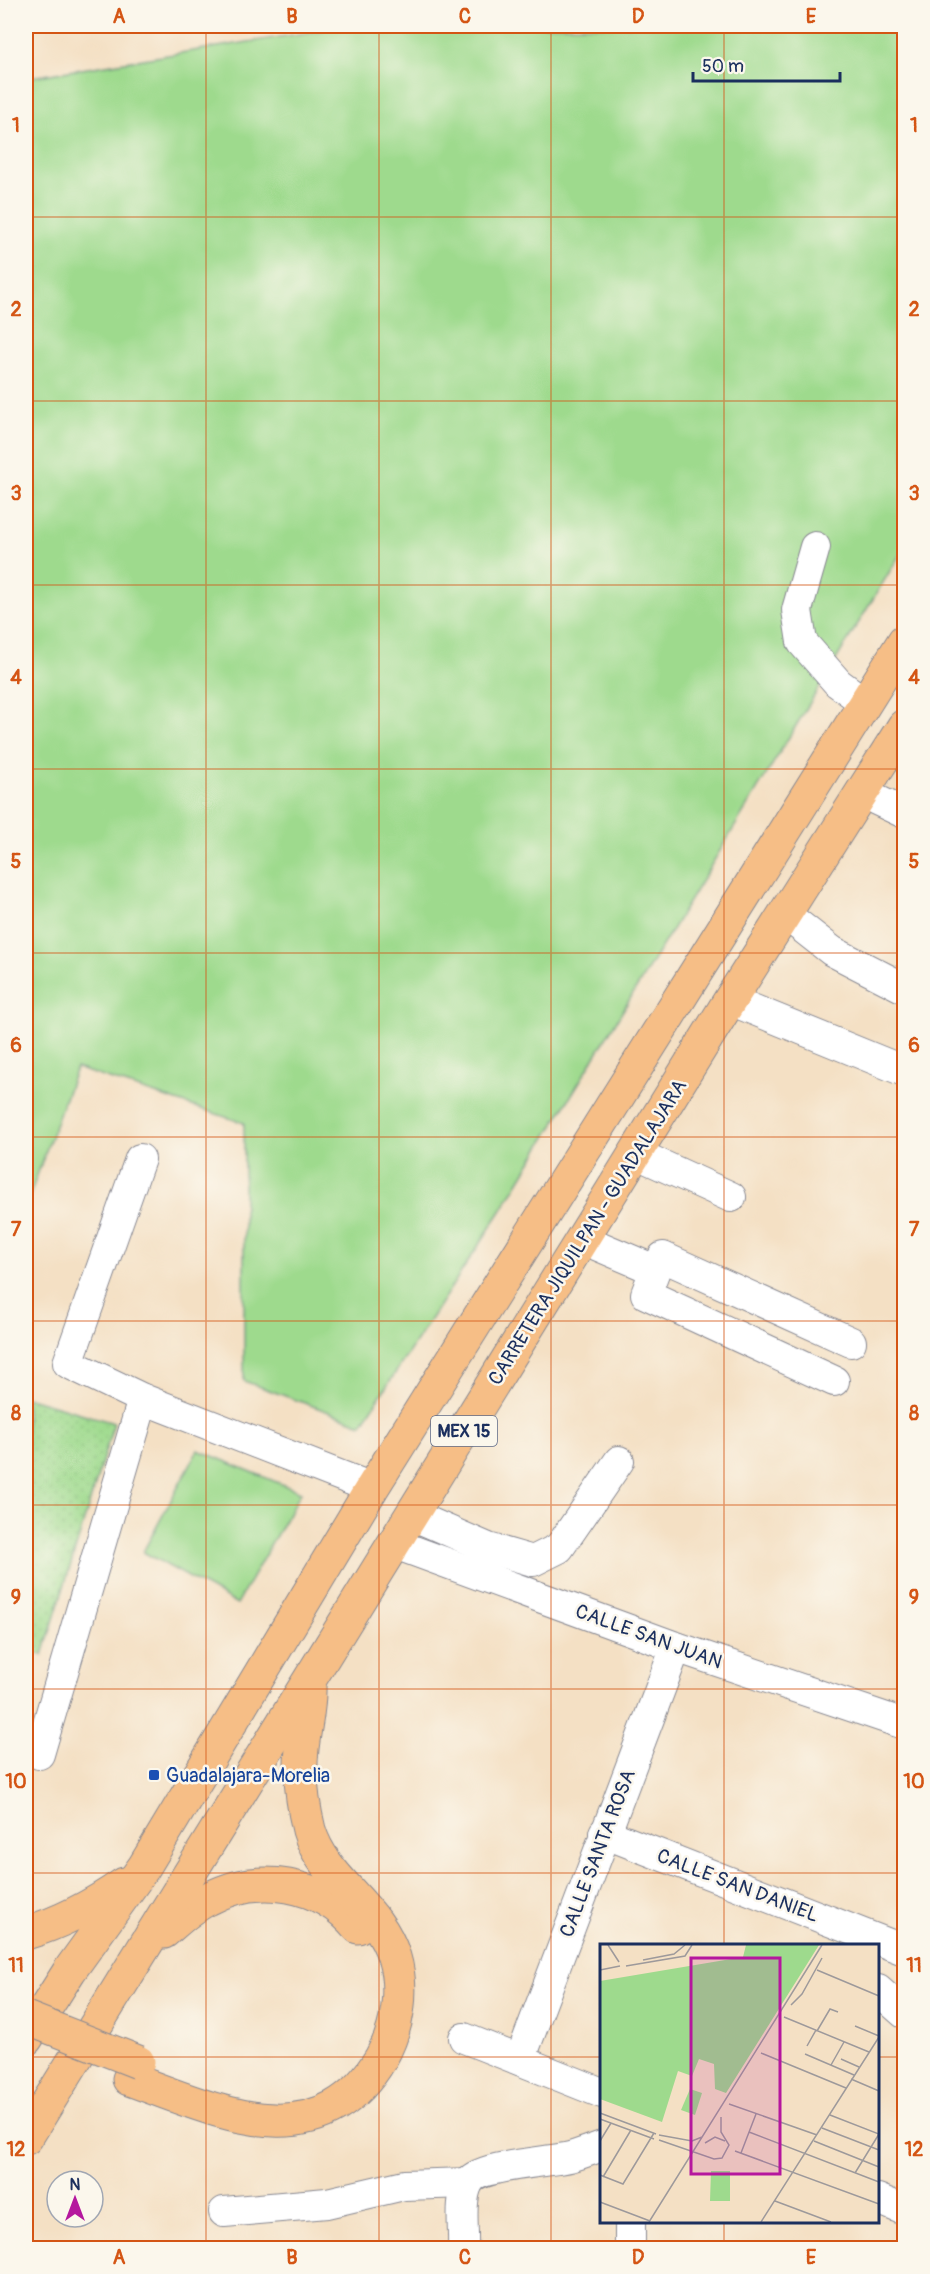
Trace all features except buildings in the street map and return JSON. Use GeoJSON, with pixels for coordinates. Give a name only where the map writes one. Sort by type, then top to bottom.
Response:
{"type":"FeatureCollection","features":[{"type":"Feature","properties":{"kind":"highway","name":"MEX 15"},"geometry":{"type":"LineString","coordinates":[[26,2038],[70,1970],[144,1867],[372,1488],[904,640]]}},
{"type":"Feature","properties":{"kind":"highway","name":"CARRETERA JIQUILPAN - GUADALAJARA"},"geometry":{"type":"LineString","coordinates":[[26,2138],[730,1000],[904,728]]}},
{"type":"Feature","properties":{"kind":"highway"},"geometry":{"type":"LineString","coordinates":[[26,2018],[133,2070],[236,2116],[267,2121],[312,2115],[341,2102],[365,2080],[386,2047],[398,2009],[399,1976],[388,1941],[373,1916],[348,1890],[320,1853],[310,1832],[306,1813],[302,1751],[308,1715],[309,1681]]}},
{"type":"Feature","properties":{"kind":"highway"},"geometry":{"type":"LineString","coordinates":[[26,1933],[40,1929],[89,1906],[118,1888],[144,1867]]}},
{"type":"Feature","properties":{"kind":"highway"},"geometry":{"type":"LineString","coordinates":[[26,2038],[133,2070],[263,2101],[296,2097],[324,2085],[357,2059],[372,2036],[379,2006],[377,1975],[373,1959],[359,1928],[347,1913],[320,1895],[277,1884],[249,1886],[215,1895],[195,1906],[144,1948]]}},
{"type":"Feature","properties":{"kind":"street"},"geometry":{"type":"LineString","coordinates":[[815,548],[797,610],[802,642],[838,682],[865,703]]}},
{"type":"Feature","properties":{"kind":"street"},"geometry":{"type":"LineString","coordinates":[[862,793],[904,813]]}},
{"type":"Feature","properties":{"kind":"street"},"geometry":{"type":"LineString","coordinates":[[785,914],[832,951],[904,988]]}},
{"type":"Feature","properties":{"kind":"street"},"geometry":{"type":"LineString","coordinates":[[730,1000],[904,1071]]}},
{"type":"Feature","properties":{"kind":"street"},"geometry":{"type":"LineString","coordinates":[[635,1153],[731,1197]]}},
{"type":"Feature","properties":{"kind":"street"},"geometry":{"type":"LineString","coordinates":[[140,1159],[68,1363],[142,1400],[372,1488]]}},
{"type":"Feature","properties":{"kind":"street"},"geometry":{"type":"LineString","coordinates":[[582,1239],[655,1270]]}},
{"type":"Feature","properties":{"kind":"street"},"geometry":{"type":"LineString","coordinates":[[834,1381],[646,1294],[655,1270],[663,1257],[851,1342]]}},
{"type":"Feature","properties":{"kind":"street"},"geometry":{"type":"LineString","coordinates":[[39,1754],[142,1400]]}},
{"type":"Feature","properties":{"kind":"street"},"geometry":{"type":"LineString","coordinates":[[412,1515],[488,1548],[533,1561],[560,1548],[619,1461]]}},
{"type":"Feature","properties":{"kind":"street","name":"CALLE SAN JUAN"},"geometry":{"type":"LineString","coordinates":[[394,1544],[676,1647],[904,1724]]}},
{"type":"Feature","properties":{"kind":"street","name":"CALLE SANTA ROSA"},"geometry":{"type":"LineString","coordinates":[[520,2060],[676,1647]]}},
{"type":"Feature","properties":{"kind":"street","name":"CALLE SAN DANIEL"},"geometry":{"type":"LineString","coordinates":[[604,1833],[904,1950]]}},
{"type":"Feature","properties":{"kind":"street"},"geometry":{"type":"LineString","coordinates":[[879,1991],[904,2013]]}},
{"type":"Feature","properties":{"kind":"street"},"geometry":{"type":"LineString","coordinates":[[464,2038],[600,2091]]}},
{"type":"Feature","properties":{"kind":"street"},"geometry":{"type":"LineString","coordinates":[[463,2248],[464,2196],[473,2176],[515,2165],[569,2157],[600,2147]]}},
{"type":"Feature","properties":{"kind":"street"},"geometry":{"type":"LineString","coordinates":[[224,2212],[327,2203],[404,2185],[468,2183]]}},
{"type":"Feature","properties":{"kind":"street"},"geometry":{"type":"LineString","coordinates":[[879,2199],[904,2210]]}},
{"type":"Feature","properties":{"kind":"street"},"geometry":{"type":"LineString","coordinates":[[630,2223],[630,2248]]}},
{"type":"Feature","properties":{"kind":"green space"},"geometry":{"type":"Polygon","coordinates":[[[348,26],[904,26],[904,548],[501,1211],[362,1424],[244,1381],[244,1123],[76,1068],[26,1206],[26,78],[348,26]]]}},
{"type":"Feature","properties":{"kind":"green space"},"geometry":{"type":"Polygon","coordinates":[[[26,1397],[114,1423],[43,1655],[26,1650],[26,1397]]]}},
{"type":"Feature","properties":{"kind":"green space"},"geometry":{"type":"Polygon","coordinates":[[[198,1450],[301,1492],[237,1604],[143,1552],[198,1450]]]}},
{"type":"Feature","properties":{"kind":"place","name":"Guadalajara-Morelia"},"geometry":{"type":"Point","coordinates":[154,1775]}}]}
